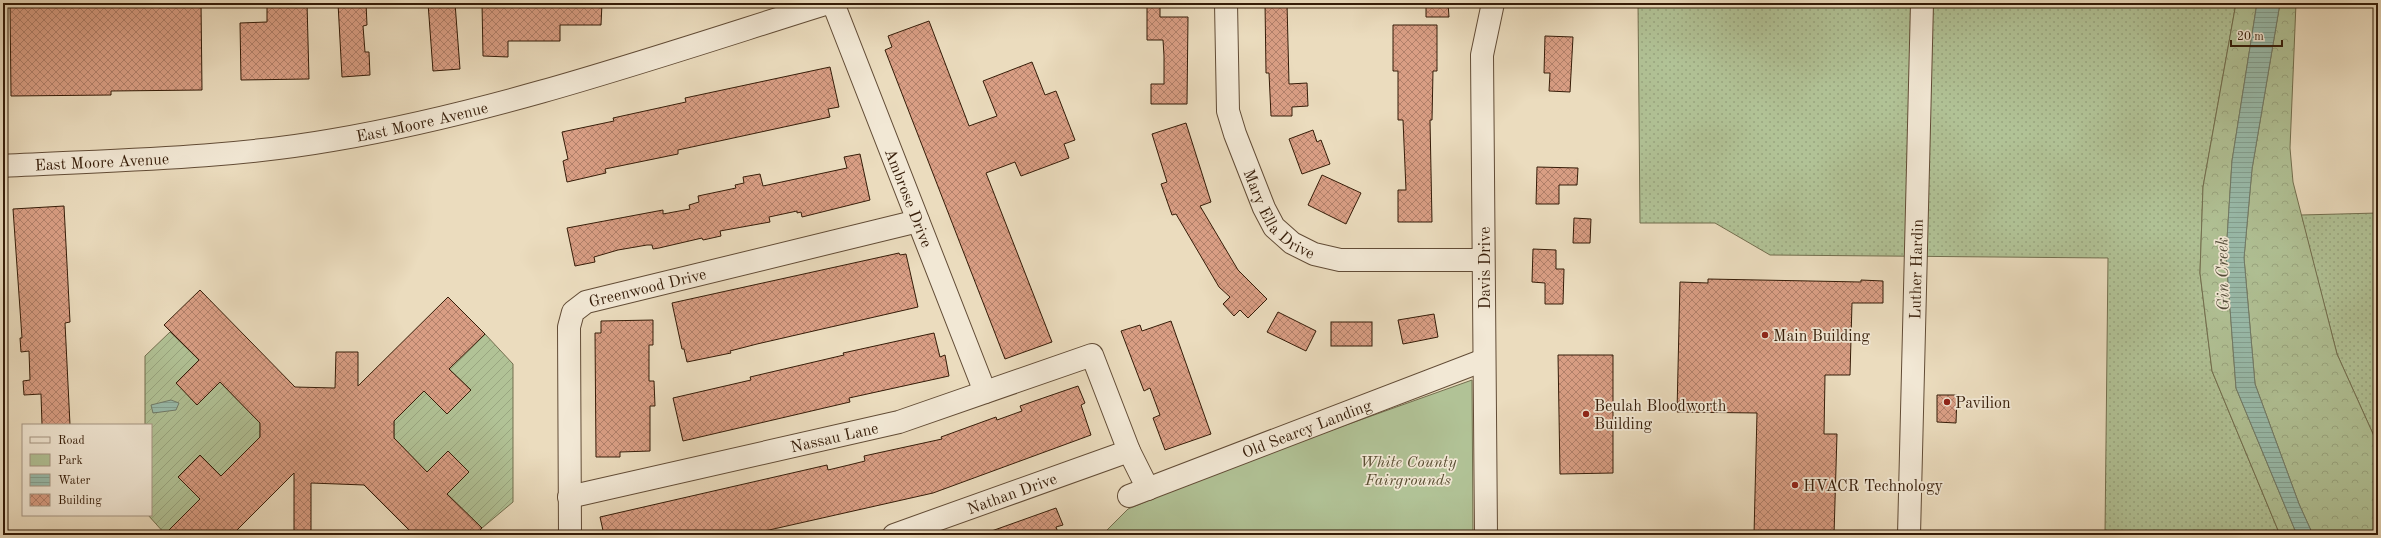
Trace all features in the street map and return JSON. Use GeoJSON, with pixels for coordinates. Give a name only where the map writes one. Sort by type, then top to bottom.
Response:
{"type":"FeatureCollection","features":[{"type":"Feature","properties":{"kind":"street","name":"East Moore Avenue"},"geometry":{"type":"LineString","coordinates":[[3,166],[256,151],[330,141],[411,126],[609,72],[828,3]]}},
{"type":"Feature","properties":{"kind":"street","name":"Ambrose Drive"},"geometry":{"type":"LineString","coordinates":[[833,3],[985,392]]}},
{"type":"Feature","properties":{"kind":"street","name":"Mary Ella Drive"},"geometry":{"type":"LineString","coordinates":[[1226,3],[1228,111],[1238,142],[1264,208],[1274,227],[1292,243],[1308,251],[1340,260],[1484,260]]}},
{"type":"Feature","properties":{"kind":"street","name":"Davis Drive"},"geometry":{"type":"LineString","coordinates":[[1486,535],[1482,56],[1493,3]]}},
{"type":"Feature","properties":{"kind":"street","name":"Luther Hardin"},"geometry":{"type":"LineString","coordinates":[[1909,535],[1922,3]]}},
{"type":"Feature","properties":{"kind":"street","name":"Greenwood Drive"},"geometry":{"type":"LineString","coordinates":[[570,535],[569,327],[573,312],[586,302],[918,221]]}},
{"type":"Feature","properties":{"kind":"street","name":"Nassau Lane"},"geometry":{"type":"LineString","coordinates":[[570,497],[899,422],[1092,355],[1129,451]]}},
{"type":"Feature","properties":{"kind":"street","name":"Old Searcy Landing"},"geometry":{"type":"LineString","coordinates":[[1129,451],[1138,492],[1484,360]]}},
{"type":"Feature","properties":{"kind":"street","name":"Nathan Drive"},"geometry":{"type":"LineString","coordinates":[[894,535],[1129,451]]}},
{"type":"Feature","properties":{"kind":"green space"},"geometry":{"type":"Polygon","coordinates":[[[1638,3],[2236,3],[2203,187],[2200,273],[2212,371],[2280,535],[2105,535],[2108,258],[1770,255],[1715,223],[1640,223],[1638,3]]]}},
{"type":"Feature","properties":{"kind":"green space"},"geometry":{"type":"Polygon","coordinates":[[[2236,3],[2257,3],[2232,161],[2226,255],[2236,388],[2297,535],[2280,535],[2212,371],[2200,273],[2203,187],[2236,3]]]}},
{"type":"Feature","properties":{"kind":"green space"},"geometry":{"type":"Polygon","coordinates":[[[2280,3],[2296,3],[2290,148],[2293,182],[2337,354],[2378,445],[2378,535],[2313,535],[2299,504],[2255,384],[2244,258],[2252,169],[2280,3]]]}},
{"type":"Feature","properties":{"kind":"green space"},"geometry":{"type":"Polygon","coordinates":[[[2378,213],[2378,445],[2337,354],[2301,215],[2378,213]]]}},
{"type":"Feature","properties":{"kind":"green space"},"geometry":{"type":"Polygon","coordinates":[[[170,332],[199,360],[176,383],[197,404],[220,382],[260,423],[260,437],[221,476],[200,455],[178,477],[200,499],[165,534],[149,516],[152,516],[152,424],[145,424],[145,356],[170,332]]]}},
{"type":"Feature","properties":{"kind":"green space"},"geometry":{"type":"Polygon","coordinates":[[[485,334],[513,364],[513,502],[482,528],[447,494],[469,472],[448,451],[427,472],[394,438],[394,421],[424,391],[471,390],[449,369],[485,334]]]}},
{"type":"Feature","properties":{"kind":"green space","name":"White County Fairgrounds"},"geometry":{"type":"Polygon","coordinates":[[[1472,380],[1473,535],[1102,535],[1128,509],[1234,465],[1472,380]]]}},
{"type":"Feature","properties":{"kind":"water"},"geometry":{"type":"Polygon","coordinates":[[[2257,3],[2280,3],[2252,169],[2244,258],[2255,384],[2299,504],[2313,535],[2297,535],[2236,388],[2226,255],[2232,161],[2257,3]]]}},
{"type":"Feature","properties":{"kind":"water"},"geometry":{"type":"Polygon","coordinates":[[[171,400],[179,403],[176,410],[153,413],[151,405],[171,400]]]}},
{"type":"Feature","properties":{"kind":"building"},"geometry":{"type":"Polygon","coordinates":[[[10,3],[201,3],[202,90],[111,91],[111,95],[11,96],[10,3]]]}},
{"type":"Feature","properties":{"kind":"building"},"geometry":{"type":"Polygon","coordinates":[[[267,3],[307,3],[309,79],[241,80],[240,23],[267,22],[267,3]]]}},
{"type":"Feature","properties":{"kind":"building"},"geometry":{"type":"Polygon","coordinates":[[[338,3],[366,3],[367,25],[363,26],[365,52],[369,52],[370,75],[342,77],[338,3]]]}},
{"type":"Feature","properties":{"kind":"building"},"geometry":{"type":"Polygon","coordinates":[[[428,3],[455,3],[460,69],[433,71],[428,3]]]}},
{"type":"Feature","properties":{"kind":"building"},"geometry":{"type":"Polygon","coordinates":[[[482,3],[602,3],[601,25],[560,25],[560,41],[508,41],[508,57],[483,56],[482,3]]]}},
{"type":"Feature","properties":{"kind":"building"},"geometry":{"type":"Polygon","coordinates":[[[1147,3],[1160,3],[1160,17],[1188,17],[1187,104],[1151,104],[1151,84],[1164,84],[1164,56],[1163,40],[1147,40],[1147,3]]]}},
{"type":"Feature","properties":{"kind":"building"},"geometry":{"type":"Polygon","coordinates":[[[1265,3],[1287,3],[1289,84],[1307,83],[1308,106],[1292,107],[1292,116],[1271,116],[1269,73],[1266,73],[1265,3]]]}},
{"type":"Feature","properties":{"kind":"building"},"geometry":{"type":"Polygon","coordinates":[[[1426,3],[1448,3],[1449,17],[1426,17],[1426,3]]]}},
{"type":"Feature","properties":{"kind":"building"},"geometry":{"type":"Polygon","coordinates":[[[929,21],[969,126],[997,116],[983,81],[1032,62],[1045,95],[1056,91],[1075,140],[1064,144],[1069,158],[1021,176],[1015,162],[986,173],[1052,342],[1005,359],[885,50],[892,47],[888,36],[929,21]]]}},
{"type":"Feature","properties":{"kind":"building"},"geometry":{"type":"Polygon","coordinates":[[[1393,25],[1437,25],[1437,71],[1433,71],[1432,120],[1430,120],[1432,222],[1398,222],[1398,190],[1406,190],[1403,120],[1398,120],[1398,71],[1393,71],[1393,25]]]}},
{"type":"Feature","properties":{"kind":"building"},"geometry":{"type":"Polygon","coordinates":[[[1545,36],[1573,37],[1570,92],[1549,91],[1550,73],[1544,73],[1545,36]]]}},
{"type":"Feature","properties":{"kind":"building"},"geometry":{"type":"Polygon","coordinates":[[[830,67],[839,107],[828,109],[830,117],[678,150],[678,154],[605,169],[606,173],[567,182],[563,161],[568,159],[562,132],[614,121],[613,118],[686,102],[685,98],[830,67]]]}},
{"type":"Feature","properties":{"kind":"building"},"geometry":{"type":"Polygon","coordinates":[[[1186,123],[1211,202],[1200,206],[1238,270],[1267,299],[1248,318],[1240,310],[1234,316],[1223,304],[1230,297],[1219,287],[1176,214],[1172,215],[1161,184],[1167,182],[1152,134],[1186,123]]]}},
{"type":"Feature","properties":{"kind":"building"},"geometry":{"type":"Polygon","coordinates":[[[1313,130],[1317,142],[1321,140],[1330,164],[1302,174],[1289,139],[1313,130]]]}},
{"type":"Feature","properties":{"kind":"building"},"geometry":{"type":"Polygon","coordinates":[[[860,154],[870,200],[802,217],[801,212],[797,213],[797,211],[769,217],[770,222],[720,231],[721,236],[703,240],[702,238],[653,249],[652,245],[647,245],[618,250],[594,257],[595,262],[575,266],[567,228],[663,210],[663,214],[690,209],[689,205],[699,202],[698,196],[736,188],[735,185],[744,183],[743,177],[760,174],[763,186],[847,168],[844,157],[860,154]]]}},
{"type":"Feature","properties":{"kind":"building"},"geometry":{"type":"Polygon","coordinates":[[[1537,167],[1578,168],[1577,185],[1559,185],[1559,204],[1536,204],[1537,167]]]}},
{"type":"Feature","properties":{"kind":"building"},"geometry":{"type":"Polygon","coordinates":[[[1322,175],[1361,193],[1346,224],[1308,205],[1322,175]]]}},
{"type":"Feature","properties":{"kind":"building"},"geometry":{"type":"Polygon","coordinates":[[[64,206],[70,322],[65,323],[70,424],[42,424],[41,394],[24,395],[23,381],[30,380],[29,351],[21,352],[20,338],[22,338],[13,209],[64,206]]]}},
{"type":"Feature","properties":{"kind":"building"},"geometry":{"type":"Polygon","coordinates":[[[1574,218],[1591,219],[1590,243],[1573,243],[1574,218]]]}},
{"type":"Feature","properties":{"kind":"building"},"geometry":{"type":"Polygon","coordinates":[[[1533,249],[1556,250],[1556,269],[1564,269],[1563,304],[1545,304],[1545,283],[1532,282],[1533,249]]]}},
{"type":"Feature","properties":{"kind":"building"},"geometry":{"type":"Polygon","coordinates":[[[899,253],[900,255],[906,254],[918,307],[757,344],[730,351],[731,353],[687,362],[684,349],[682,349],[672,303],[899,253]]]}},
{"type":"Feature","properties":{"kind":"building","name":"Main Building"},"geometry":{"type":"Polygon","coordinates":[[[1708,279],[1861,282],[1861,280],[1883,281],[1883,303],[1852,303],[1850,375],[1825,375],[1824,434],[1837,434],[1834,535],[1754,535],[1757,413],[1677,412],[1680,282],[1708,283],[1708,279]]]}},
{"type":"Feature","properties":{"kind":"building"},"geometry":{"type":"Polygon","coordinates":[[[200,290],[295,387],[335,388],[336,352],[358,352],[358,386],[448,297],[485,334],[449,369],[471,390],[447,414],[424,391],[394,421],[394,438],[427,472],[448,451],[469,472],[447,494],[482,528],[475,535],[414,535],[364,485],[311,483],[311,535],[294,535],[294,473],[232,535],[164,535],[200,499],[178,477],[200,455],[221,476],[260,437],[260,423],[220,382],[197,405],[176,383],[199,360],[164,325],[200,290]]]}},
{"type":"Feature","properties":{"kind":"building"},"geometry":{"type":"Polygon","coordinates":[[[1278,312],[1316,331],[1306,351],[1267,332],[1278,312]]]}},
{"type":"Feature","properties":{"kind":"building"},"geometry":{"type":"Polygon","coordinates":[[[1434,314],[1438,337],[1403,344],[1398,320],[1434,314]]]}},
{"type":"Feature","properties":{"kind":"building"},"geometry":{"type":"Polygon","coordinates":[[[653,320],[653,345],[649,345],[649,381],[654,381],[655,406],[650,406],[650,451],[620,452],[620,457],[596,457],[595,333],[601,333],[601,321],[653,320]]]}},
{"type":"Feature","properties":{"kind":"building"},"geometry":{"type":"Polygon","coordinates":[[[1171,321],[1211,434],[1165,450],[1153,418],[1160,415],[1150,388],[1144,391],[1121,331],[1140,325],[1142,331],[1171,321]]]}},
{"type":"Feature","properties":{"kind":"building"},"geometry":{"type":"Polygon","coordinates":[[[1331,322],[1372,322],[1372,346],[1331,346],[1331,322]]]}},
{"type":"Feature","properties":{"kind":"building"},"geometry":{"type":"Polygon","coordinates":[[[934,333],[940,357],[945,355],[949,376],[849,398],[850,402],[683,441],[673,398],[751,380],[750,377],[844,355],[843,353],[934,333]]]}},
{"type":"Feature","properties":{"kind":"building","name":"Beulah Bloodworth Building"},"geometry":{"type":"Polygon","coordinates":[[[1558,355],[1613,355],[1613,473],[1560,474],[1558,355]]]}},
{"type":"Feature","properties":{"kind":"building"},"geometry":{"type":"Polygon","coordinates":[[[1078,386],[1085,403],[1081,405],[1091,435],[933,493],[747,535],[604,535],[600,517],[827,465],[828,470],[865,461],[864,456],[942,439],[941,437],[996,417],[997,420],[1022,411],[1020,406],[1078,386]]]}},
{"type":"Feature","properties":{"kind":"building","name":"Pavilion"},"geometry":{"type":"Polygon","coordinates":[[[1937,395],[1957,395],[1956,423],[1937,422],[1937,395]]]}},
{"type":"Feature","properties":{"kind":"building"},"geometry":{"type":"Polygon","coordinates":[[[1056,508],[1063,525],[1056,527],[1059,535],[987,535],[986,533],[1056,508]]]}},
{"type":"Feature","properties":{"kind":"place","name":"Main Building"},"geometry":{"type":"Point","coordinates":[1765,335]}},
{"type":"Feature","properties":{"kind":"place","name":"Pavilion"},"geometry":{"type":"Point","coordinates":[1947,402]}},
{"type":"Feature","properties":{"kind":"place","name":"Beulah Bloodworth Building"},"geometry":{"type":"Point","coordinates":[1586,414]}},
{"type":"Feature","properties":{"kind":"place","name":"HVACR Technology"},"geometry":{"type":"Point","coordinates":[1795,485]}},
{"type":"Feature","properties":{"kind":"water label","name":"Gin Creek"},"geometry":{"type":"Point","coordinates":[2222,274]}}]}
